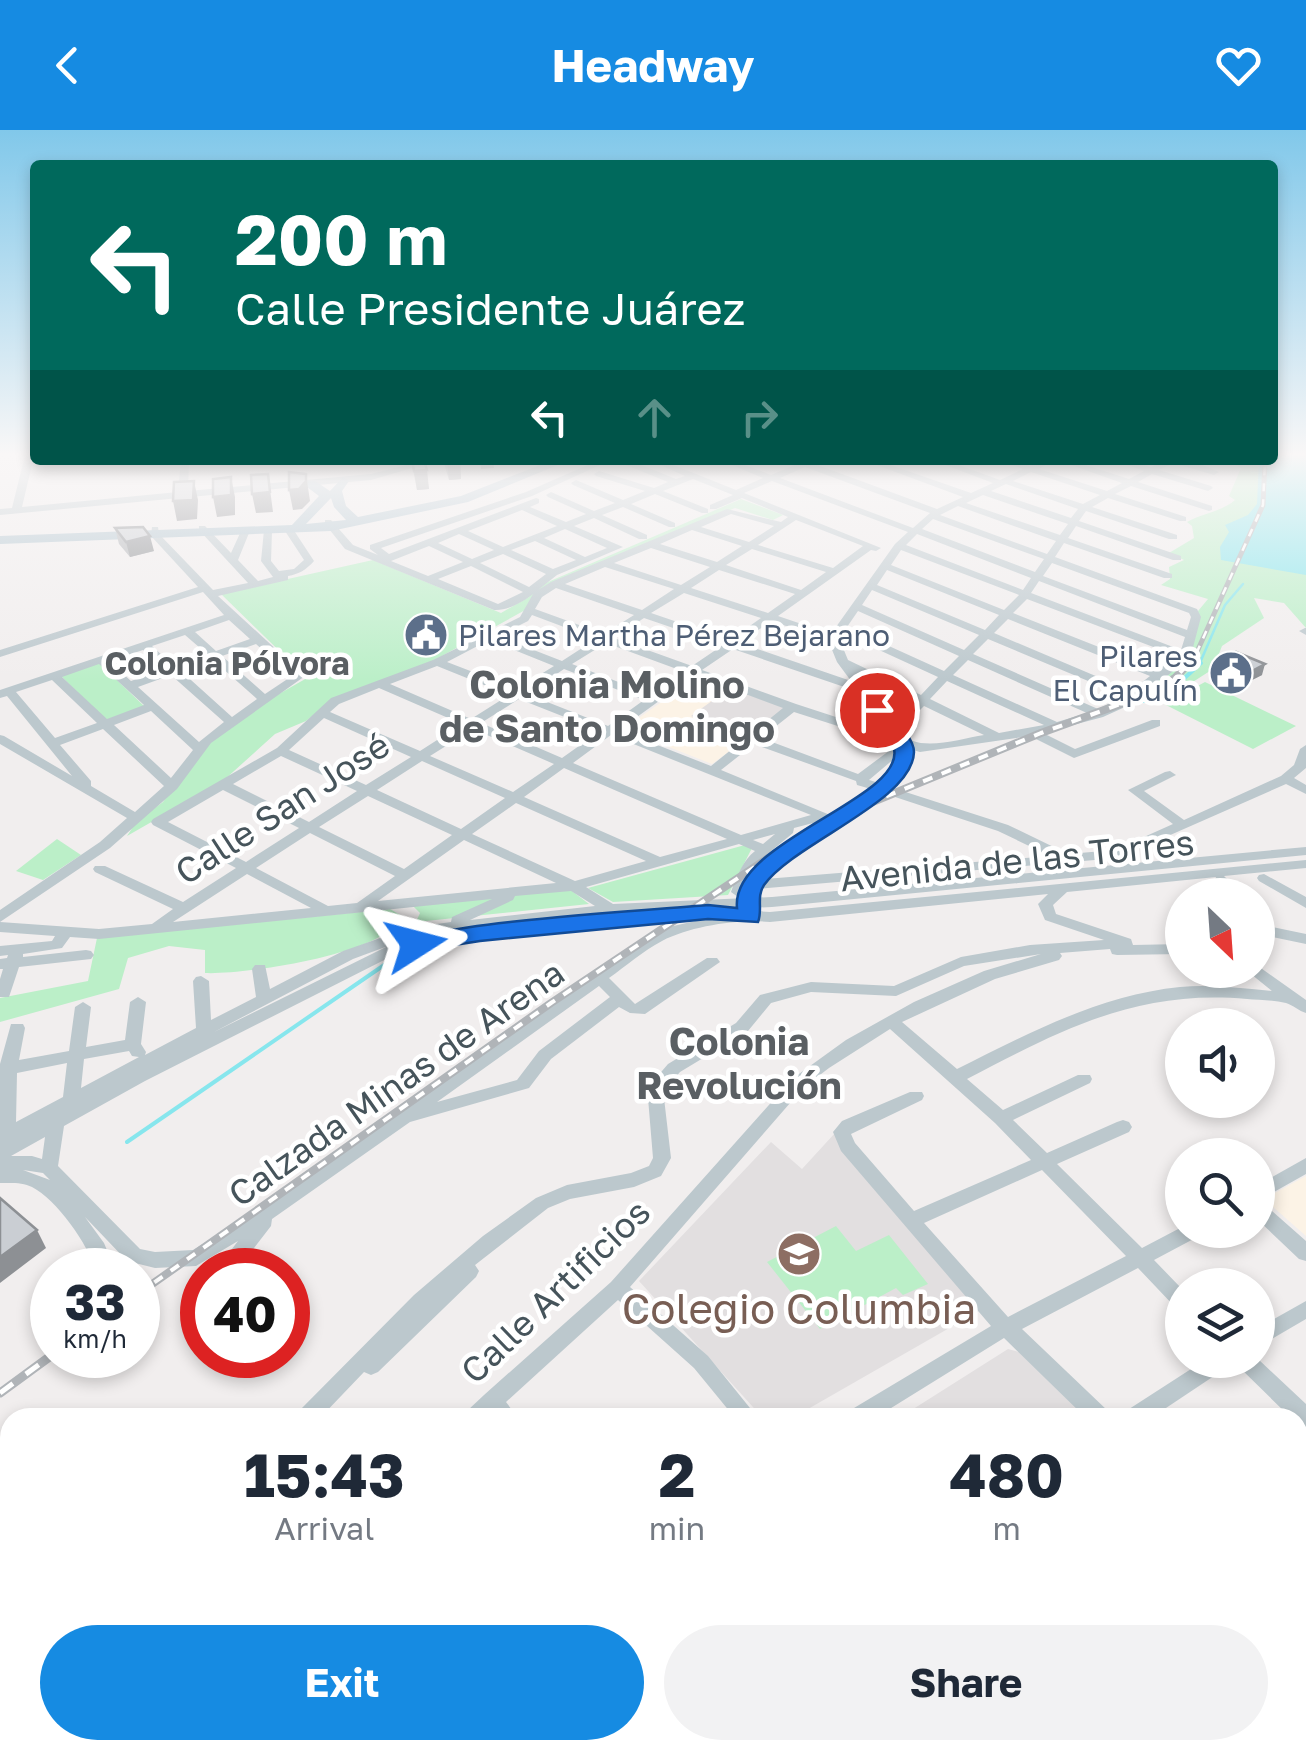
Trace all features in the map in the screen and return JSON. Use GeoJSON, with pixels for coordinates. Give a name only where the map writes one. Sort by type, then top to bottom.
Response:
{"type":"FeatureCollection","features":[{"type":"Feature","properties":{"kind":"main road"},"geometry":{"type":"LineString","coordinates":[[205,531],[244,533],[295,528]]}},
{"type":"Feature","properties":{"kind":"main road"},"geometry":{"type":"LineString","coordinates":[[0,538],[283,529]]}},
{"type":"Feature","properties":{"kind":"street"},"geometry":{"type":"LineString","coordinates":[[333,528],[349,547],[432,578],[492,608],[508,606],[527,590],[554,579],[604,564],[667,528]]}},
{"type":"Feature","properties":{"kind":"street"},"geometry":{"type":"LineString","coordinates":[[386,560],[374,548],[431,528]]}},
{"type":"Feature","properties":{"kind":"street"},"geometry":{"type":"LineString","coordinates":[[386,560],[468,528]]}},
{"type":"Feature","properties":{"kind":"street"},"geometry":{"type":"LineString","coordinates":[[432,578],[560,528]]}},
{"type":"Feature","properties":{"kind":"street"},"geometry":{"type":"LineString","coordinates":[[569,528],[615,548]]}},
{"type":"Feature","properties":{"kind":"street"},"geometry":{"type":"LineString","coordinates":[[622,528],[716,566],[804,594]]}},
{"type":"Feature","properties":{"kind":"street"},"geometry":{"type":"LineString","coordinates":[[323,909],[158,822],[281,751],[335,702],[437,662],[530,611],[538,595],[554,579],[584,560],[688,528]]}},
{"type":"Feature","properties":{"kind":"street"},"geometry":{"type":"LineString","coordinates":[[694,528],[836,572]]}},
{"type":"Feature","properties":{"kind":"street","name":"Calle San José"},"geometry":{"type":"LineString","coordinates":[[156,926],[777,528]]}},
{"type":"Feature","properties":{"kind":"street"},"geometry":{"type":"LineString","coordinates":[[826,528],[1185,655]]}},
{"type":"Feature","properties":{"kind":"street"},"geometry":{"type":"LineString","coordinates":[[908,528],[1192,636]]}},
{"type":"Feature","properties":{"kind":"street"},"geometry":{"type":"LineString","coordinates":[[744,901],[790,848],[881,790],[902,763],[903,746],[842,662],[836,634],[916,528]]}},
{"type":"Feature","properties":{"kind":"street"},"geometry":{"type":"LineString","coordinates":[[530,611],[903,746],[920,748],[1032,732],[1098,714],[1133,696],[1185,655],[1196,617],[1188,608],[975,528]]}},
{"type":"Feature","properties":{"kind":"street"},"geometry":{"type":"LineString","coordinates":[[1028,528],[1168,576]]}},
{"type":"Feature","properties":{"kind":"street"},"geometry":{"type":"LineString","coordinates":[[892,732],[1024,596],[1070,528]]}},
{"type":"Feature","properties":{"kind":"street"},"geometry":{"type":"LineString","coordinates":[[1091,528],[1177,558]]}},
{"type":"Feature","properties":{"kind":"street"},"geometry":{"type":"LineString","coordinates":[[1146,528],[1173,537]]}},
{"type":"Feature","properties":{"kind":"street"},"geometry":{"type":"LineString","coordinates":[[283,529],[308,558],[308,564],[297,571],[272,574],[266,561],[283,529]]}},
{"type":"Feature","properties":{"kind":"street"},"geometry":{"type":"LineString","coordinates":[[205,531],[255,584]]}},
{"type":"Feature","properties":{"kind":"street"},"geometry":{"type":"LineString","coordinates":[[460,531],[504,550],[554,579],[643,614],[862,689]]}},
{"type":"Feature","properties":{"kind":"street"},"geometry":{"type":"LineString","coordinates":[[0,917],[104,845],[172,786],[198,748],[299,676],[232,616],[154,532]]}},
{"type":"Feature","properties":{"kind":"street"},"geometry":{"type":"LineString","coordinates":[[233,560],[244,533]]}},
{"type":"Feature","properties":{"kind":"street"},"geometry":{"type":"LineString","coordinates":[[536,538],[584,560]]}},
{"type":"Feature","properties":{"kind":"street"},"geometry":{"type":"LineString","coordinates":[[429,542],[527,590]]}},
{"type":"Feature","properties":{"kind":"street"},"geometry":{"type":"LineString","coordinates":[[362,906],[870,546]]}},
{"type":"Feature","properties":{"kind":"street"},"geometry":{"type":"LineString","coordinates":[[604,564],[769,618],[836,634],[948,676],[1056,726]]}},
{"type":"Feature","properties":{"kind":"street"},"geometry":{"type":"LineString","coordinates":[[884,566],[1161,676]]}},
{"type":"Feature","properties":{"kind":"street"},"geometry":{"type":"LineString","coordinates":[[0,654],[207,591],[308,573]]}},
{"type":"Feature","properties":{"kind":"street"},"geometry":{"type":"LineString","coordinates":[[871,586],[1133,696]]}},
{"type":"Feature","properties":{"kind":"street"},"geometry":{"type":"LineString","coordinates":[[857,607],[1098,714]]}},
{"type":"Feature","properties":{"kind":"street"},"geometry":{"type":"LineString","coordinates":[[92,791],[54,743],[5,692],[232,616]]}},
{"type":"Feature","properties":{"kind":"street"},"geometry":{"type":"LineString","coordinates":[[187,631],[264,699]]}},
{"type":"Feature","properties":{"kind":"street"},"geometry":{"type":"LineString","coordinates":[[488,636],[654,700]]}},
{"type":"Feature","properties":{"kind":"street"},"geometry":{"type":"LineString","coordinates":[[129,686],[257,640]]}},
{"type":"Feature","properties":{"kind":"street"},"geometry":{"type":"LineString","coordinates":[[144,645],[231,722]]}},
{"type":"Feature","properties":{"kind":"street"},"geometry":{"type":"LineString","coordinates":[[101,660],[198,748]]}},
{"type":"Feature","properties":{"kind":"street"},"geometry":{"type":"LineString","coordinates":[[437,662],[831,819]]}},
{"type":"Feature","properties":{"kind":"street"},"geometry":{"type":"LineString","coordinates":[[842,662],[995,736]]}},
{"type":"Feature","properties":{"kind":"street"},"geometry":{"type":"LineString","coordinates":[[54,676],[172,786]]}},
{"type":"Feature","properties":{"kind":"street"},"geometry":{"type":"LineString","coordinates":[[380,684],[763,849]]}},
{"type":"Feature","properties":{"kind":"street"},"geometry":{"type":"LineString","coordinates":[[54,743],[150,707]]}},
{"type":"Feature","properties":{"kind":"street"},"geometry":{"type":"LineString","coordinates":[[711,772],[792,707]]}},
{"type":"Feature","properties":{"kind":"street"},"geometry":{"type":"LineString","coordinates":[[321,712],[511,800],[656,861]]}},
{"type":"Feature","properties":{"kind":"street"},"geometry":{"type":"LineString","coordinates":[[1032,732],[1074,754],[1156,723]]}},
{"type":"Feature","properties":{"kind":"street"},"geometry":{"type":"LineString","coordinates":[[0,739],[136,818]]}},
{"type":"Feature","properties":{"kind":"street"},"geometry":{"type":"LineString","coordinates":[[754,739],[881,790],[990,823],[1063,857]]}},
{"type":"Feature","properties":{"kind":"street"},"geometry":{"type":"LineString","coordinates":[[861,779],[903,746]]}},
{"type":"Feature","properties":{"kind":"street"},"geometry":{"type":"LineString","coordinates":[[744,901],[1063,857],[1118,854],[1286,780],[1303,768],[1306,750]]}},
{"type":"Feature","properties":{"kind":"street"},"geometry":{"type":"LineString","coordinates":[[281,751],[574,886],[610,909]]}},
{"type":"Feature","properties":{"kind":"street"},"geometry":{"type":"LineString","coordinates":[[1170,775],[1135,790],[1184,826]]}},
{"type":"Feature","properties":{"kind":"street"},"geometry":{"type":"LineString","coordinates":[[1286,780],[1306,790]]}},
{"type":"Feature","properties":{"kind":"street"},"geometry":{"type":"LineString","coordinates":[[222,784],[406,876]]}},
{"type":"Feature","properties":{"kind":"street"},"geometry":{"type":"LineString","coordinates":[[0,928],[64,934],[574,886],[804,821],[831,819]]}},
{"type":"Feature","properties":{"kind":"street"},"geometry":{"type":"LineString","coordinates":[[744,901],[763,849],[804,821]]}},
{"type":"Feature","properties":{"kind":"street","name":"Avenida de las Torres"},"geometry":{"type":"LineString","coordinates":[[1056,883],[1306,851]]}},
{"type":"Feature","properties":{"kind":"street","name":"Avenida de las Torres"},"geometry":{"type":"LineString","coordinates":[[2,1152],[63,1109],[144,1061],[348,954],[395,935],[610,909],[1306,864]]}},
{"type":"Feature","properties":{"kind":"street"},"geometry":{"type":"LineString","coordinates":[[100,870],[181,907]]}},
{"type":"Feature","properties":{"kind":"street"},"geometry":{"type":"LineString","coordinates":[[1056,883],[1061,893],[1045,904],[1050,917],[1110,934],[1129,946]]}},
{"type":"Feature","properties":{"kind":"street"},"geometry":{"type":"LineString","coordinates":[[1275,885],[1306,903]]}},
{"type":"Feature","properties":{"kind":"street"},"geometry":{"type":"LineString","coordinates":[[440,927],[521,890]]}},
{"type":"Feature","properties":{"kind":"street","name":"Avenida de las Torres"},"geometry":{"type":"LineString","coordinates":[[63,1109],[394,949],[480,933],[708,912],[744,901]]}},
{"type":"Feature","properties":{"kind":"street","name":"Calzada Minas de Arena"},"geometry":{"type":"LineString","coordinates":[[49,1168],[134,1255],[154,1260],[196,1258],[272,1210],[664,934],[744,901]]}},
{"type":"Feature","properties":{"kind":"street"},"geometry":{"type":"LineString","coordinates":[[395,935],[414,917],[396,903]]}},
{"type":"Feature","properties":{"kind":"street"},"geometry":{"type":"LineString","coordinates":[[1275,933],[1306,939]]}},
{"type":"Feature","properties":{"kind":"street"},"geometry":{"type":"LineString","coordinates":[[8,957],[57,945],[64,934]]}},
{"type":"Feature","properties":{"kind":"street","name":"Calle Artificios"},"geometry":{"type":"LineString","coordinates":[[485,1408],[618,1288],[798,1083],[842,1048],[891,1021],[1023,964],[1129,946]]}},
{"type":"Feature","properties":{"kind":"street"},"geometry":{"type":"LineString","coordinates":[[316,1408],[421,1301],[542,1203],[567,1192],[634,1180],[655,1171],[662,1158],[656,1098],[662,1082],[674,1068],[742,1027],[771,996],[811,987],[896,991],[961,962],[1030,950],[1165,947]]}},
{"type":"Feature","properties":{"kind":"street"},"geometry":{"type":"LineString","coordinates":[[8,957],[86,956]]}},
{"type":"Feature","properties":{"kind":"street"},"geometry":{"type":"LineString","coordinates":[[3,993],[8,957]]}},
{"type":"Feature","properties":{"kind":"street"},"geometry":{"type":"LineString","coordinates":[[599,977],[632,1009],[642,1008],[712,962]]}},
{"type":"Feature","properties":{"kind":"street"},"geometry":{"type":"LineString","coordinates":[[260,969],[264,999]]}},
{"type":"Feature","properties":{"kind":"street"},"geometry":{"type":"LineString","coordinates":[[201,981],[204,1030]]}},
{"type":"Feature","properties":{"kind":"street"},"geometry":{"type":"LineString","coordinates":[[1275,986],[1298,1003]]}},
{"type":"Feature","properties":{"kind":"street"},"geometry":{"type":"LineString","coordinates":[[956,1077],[1051,1031],[1164,994],[1195,991],[1298,1003]]}},
{"type":"Feature","properties":{"kind":"street"},"geometry":{"type":"LineString","coordinates":[[400,1119],[514,1089],[523,1084],[545,1055],[620,998]]}},
{"type":"Feature","properties":{"kind":"street"},"geometry":{"type":"LineString","coordinates":[[138,1002],[134,1044],[144,1061]]}},
{"type":"Feature","properties":{"kind":"street"},"geometry":{"type":"LineString","coordinates":[[18,1028],[5,1069],[2,1152],[49,1168],[83,1007]]}},
{"type":"Feature","properties":{"kind":"street"},"geometry":{"type":"LineString","coordinates":[[891,1021],[1000,1118],[1165,1285]]}},
{"type":"Feature","properties":{"kind":"street"},"geometry":{"type":"LineString","coordinates":[[5,1069],[134,1044]]}},
{"type":"Feature","properties":{"kind":"street"},"geometry":{"type":"LineString","coordinates":[[1000,1118],[1084,1080]]}},
{"type":"Feature","properties":{"kind":"street"},"geometry":{"type":"LineString","coordinates":[[916,1096],[870,1114],[842,1132],[847,1146],[1008,1329],[1091,1408]]}},
{"type":"Feature","properties":{"kind":"street"},"geometry":{"type":"LineString","coordinates":[[912,1220],[1123,1127]]}},
{"type":"Feature","properties":{"kind":"street"},"geometry":{"type":"LineString","coordinates":[[1275,1184],[1306,1166]]}},
{"type":"Feature","properties":{"kind":"street"},"geometry":{"type":"LineString","coordinates":[[0,1176],[22,1176],[45,1186],[99,1248]]}},
{"type":"Feature","properties":{"kind":"street"},"geometry":{"type":"LineString","coordinates":[[243,1248],[272,1210]]}},
{"type":"Feature","properties":{"kind":"street"},"geometry":{"type":"LineString","coordinates":[[1275,1224],[1306,1252]]}},
{"type":"Feature","properties":{"kind":"street"},"geometry":{"type":"LineString","coordinates":[[328,1408],[509,1228]]}},
{"type":"Feature","properties":{"kind":"street"},"geometry":{"type":"LineString","coordinates":[[872,1408],[994,1334],[1165,1247]]}},
{"type":"Feature","properties":{"kind":"street"},"geometry":{"type":"LineString","coordinates":[[618,1288],[701,1362],[740,1408]]}},
{"type":"Feature","properties":{"kind":"street"},"geometry":{"type":"LineString","coordinates":[[1275,1328],[1306,1309]]}},
{"type":"Feature","properties":{"kind":"street"},"geometry":{"type":"LineString","coordinates":[[1148,1408],[1194,1378]]}},
{"type":"Feature","properties":{"kind":"street"},"geometry":{"type":"LineString","coordinates":[[1264,1378],[1295,1408]]}},
{"type":"Feature","properties":{"kind":"street"},"geometry":{"type":"LineString","coordinates":[[491,1402],[497,1408]]}},
{"type":"Feature","properties":{"kind":"shaded area"},"geometry":{"type":"Polygon","coordinates":[[[730,688],[785,708],[747,738],[691,716],[730,688]]]}},
{"type":"Feature","properties":{"kind":"shaded area"},"geometry":{"type":"Polygon","coordinates":[[[680,689],[712,701],[692,717],[747,738],[712,764],[623,729],[680,689]]]}},
{"type":"Feature","properties":{"kind":"shaded area","name":"Colegio Columbia"},"geometry":{"type":"Polygon","coordinates":[[[835,1133],[979,1311],[810,1408],[754,1408],[639,1281],[771,1142],[802,1169],[835,1133]]]}},
{"type":"Feature","properties":{"kind":"shaded area"},"geometry":{"type":"Polygon","coordinates":[[[1306,1176],[1306,1236],[1275,1209],[1275,1193],[1306,1176]]]}},
{"type":"Feature","properties":{"kind":"shaded area"},"geometry":{"type":"Polygon","coordinates":[[[1008,1349],[1019,1352],[1077,1408],[915,1408],[1008,1349]]]}},
{"type":"Feature","properties":{"kind":"green space"},"geometry":{"type":"Polygon","coordinates":[[[674,528],[688,528],[550,586],[527,609],[431,662],[334,698],[306,721],[275,734],[223,781],[127,836],[137,821],[163,802],[204,747],[270,699],[307,678],[221,594],[373,560],[501,613],[529,597],[534,588],[674,528]]]}},
{"type":"Feature","properties":{"kind":"green space"},"geometry":{"type":"Polygon","coordinates":[[[1192,528],[1294,528],[1306,570],[1306,628],[1284,603],[1254,598],[1264,618],[1222,646],[1213,669],[1157,705],[1132,700],[1187,656],[1198,611],[1208,599],[1161,585],[1170,579],[1169,567],[1184,560],[1169,553],[1194,538],[1192,528]]]}},
{"type":"Feature","properties":{"kind":"green space"},"geometry":{"type":"Polygon","coordinates":[[[98,662],[144,706],[106,720],[60,675],[98,662]]]}},
{"type":"Feature","properties":{"kind":"green space"},"geometry":{"type":"Polygon","coordinates":[[[1205,682],[1296,726],[1253,749],[1164,704],[1205,682]]]}},
{"type":"Feature","properties":{"kind":"green space"},"geometry":{"type":"Polygon","coordinates":[[[57,839],[81,855],[43,880],[16,871],[57,839]]]}},
{"type":"Feature","properties":{"kind":"green space"},"geometry":{"type":"Polygon","coordinates":[[[745,845],[752,848],[728,895],[613,902],[588,888],[745,845]]]}},
{"type":"Feature","properties":{"kind":"green space"},"geometry":{"type":"Polygon","coordinates":[[[568,888],[589,904],[416,922],[420,913],[413,906],[568,888]]]}},
{"type":"Feature","properties":{"kind":"green space"},"geometry":{"type":"Polygon","coordinates":[[[390,909],[402,916],[391,929],[344,951],[281,966],[205,973],[205,950],[169,946],[128,958],[119,989],[0,1022],[0,998],[88,981],[97,938],[390,909]]]}},
{"type":"Feature","properties":{"kind":"green space"},"geometry":{"type":"Polygon","coordinates":[[[836,1226],[856,1251],[889,1235],[928,1284],[903,1295],[896,1288],[820,1329],[767,1262],[836,1226]]]}},
{"type":"Feature","properties":{"kind":"water"},"geometry":{"type":"Polygon","coordinates":[[[1227,528],[1306,528],[1306,575],[1221,560],[1220,547],[1229,532],[1227,528]]]}},
{"type":"Feature","properties":{"kind":"building"},"geometry":{"type":"Polygon","coordinates":[[[115,528],[144,528],[150,536],[126,542],[115,528]]]}},
{"type":"Feature","properties":{"kind":"building"},"geometry":{"type":"Polygon","coordinates":[[[1236,652],[1265,664],[1250,672],[1223,660],[1236,652]]]}},
{"type":"Feature","properties":{"kind":"building"},"geometry":{"type":"Polygon","coordinates":[[[0,1198],[37,1230],[0,1257],[0,1198]]]}},
{"type":"Feature","properties":{"kind":"waterway"},"geometry":{"type":"LineString","coordinates":[[1199,665],[1225,605],[1243,584]]}},
{"type":"Feature","properties":{"kind":"waterway"},"geometry":{"type":"LineString","coordinates":[[1144,701],[1178,684],[1199,665]]}},
{"type":"Feature","properties":{"kind":"waterway"},"geometry":{"type":"LineString","coordinates":[[127,1142],[390,961]]}},
{"type":"Feature","properties":{"kind":"railway"},"geometry":{"type":"LineString","coordinates":[[1186,665],[1196,654],[1253,528]]}},
{"type":"Feature","properties":{"kind":"railway"},"geometry":{"type":"LineString","coordinates":[[160,1278],[551,1003],[819,824],[1041,733],[1148,694],[1175,678],[1189,663]]}},
{"type":"Feature","properties":{"kind":"railway"},"geometry":{"type":"LineString","coordinates":[[0,1393],[30,1371]]}},
{"type":"Feature","properties":{"kind":"place","name":"Pilares Martha Pérez Bejarano"},"geometry":{"type":"Point","coordinates":[426,635]}},
{"type":"Feature","properties":{"kind":"place","name":"Pilares El Capulín"},"geometry":{"type":"Point","coordinates":[1231,673]}},
{"type":"Feature","properties":{"kind":"place","name":"Colegio Columbia"},"geometry":{"type":"Point","coordinates":[799,1254]}},
{"type":"Feature","properties":{"kind":"district","name":"Colonia Pólvora"},"geometry":{"type":"Point","coordinates":[227,663]}},
{"type":"Feature","properties":{"kind":"district","name":"Colonia Molino de Santo Domingo"},"geometry":{"type":"Point","coordinates":[607,705]}},
{"type":"Feature","properties":{"kind":"district","name":"Colonia Revolución"},"geometry":{"type":"Point","coordinates":[739,1062]}},
{"type":"Feature","properties":{"kind":"route"},"geometry":{"type":"LineString","coordinates":[[416,944],[480,933],[708,912],[750,916],[747,902],[752,884],[800,839],[881,790],[895,775],[902,763],[903,746],[877,710]]}}]}
